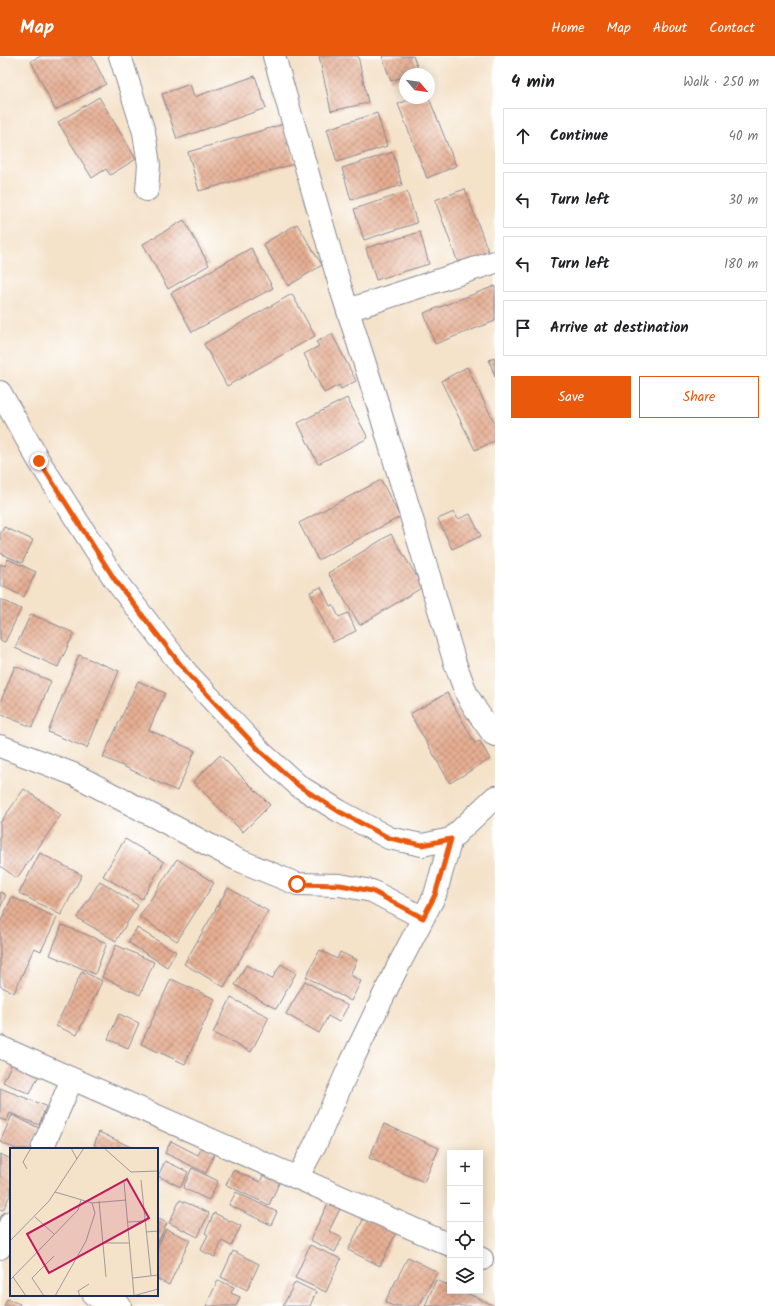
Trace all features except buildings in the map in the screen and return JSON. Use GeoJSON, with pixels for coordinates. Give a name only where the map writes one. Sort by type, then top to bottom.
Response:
{"type":"FeatureCollection","features":[{"type":"Feature","properties":{"kind":"street"},"geometry":{"type":"LineString","coordinates":[[120,56],[144,132],[149,165],[147,190]]}},
{"type":"Feature","properties":{"kind":"street"},"geometry":{"type":"LineString","coordinates":[[274,56],[348,310],[455,663],[467,695],[478,713],[495,735]]}},
{"type":"Feature","properties":{"kind":"street"},"geometry":{"type":"LineString","coordinates":[[348,310],[495,262]]}},
{"type":"Feature","properties":{"kind":"street"},"geometry":{"type":"LineString","coordinates":[[0,392],[39,461],[115,580],[187,673],[262,753],[299,786],[338,811],[389,838],[422,845],[451,839]]}},
{"type":"Feature","properties":{"kind":"street"},"geometry":{"type":"LineString","coordinates":[[0,746],[72,774],[236,860],[297,884],[340,885],[372,891],[423,918]]}},
{"type":"Feature","properties":{"kind":"street"},"geometry":{"type":"LineString","coordinates":[[297,1178],[316,1143],[350,1065],[393,976],[435,895],[451,839],[495,797]]}},
{"type":"Feature","properties":{"kind":"street"},"geometry":{"type":"LineString","coordinates":[[0,1047],[447,1244]]}},
{"type":"Feature","properties":{"kind":"street"},"geometry":{"type":"LineString","coordinates":[[42,1148],[72,1079]]}},
{"type":"Feature","properties":{"kind":"street"},"geometry":{"type":"LineString","coordinates":[[0,1248],[10,1224]]}},
{"type":"Feature","properties":{"kind":"street"},"geometry":{"type":"LineString","coordinates":[[0,1255],[10,1260]]}},
{"type":"Feature","properties":{"kind":"street"},"geometry":{"type":"LineString","coordinates":[[96,1296],[120,1306]]}},
{"type":"Feature","properties":{"kind":"route"},"geometry":{"type":"LineString","coordinates":[[39,461],[115,580],[187,673],[262,753],[299,786],[338,811],[389,838],[422,845],[451,839],[435,895],[423,918],[372,891],[340,885],[297,884]]}}]}
